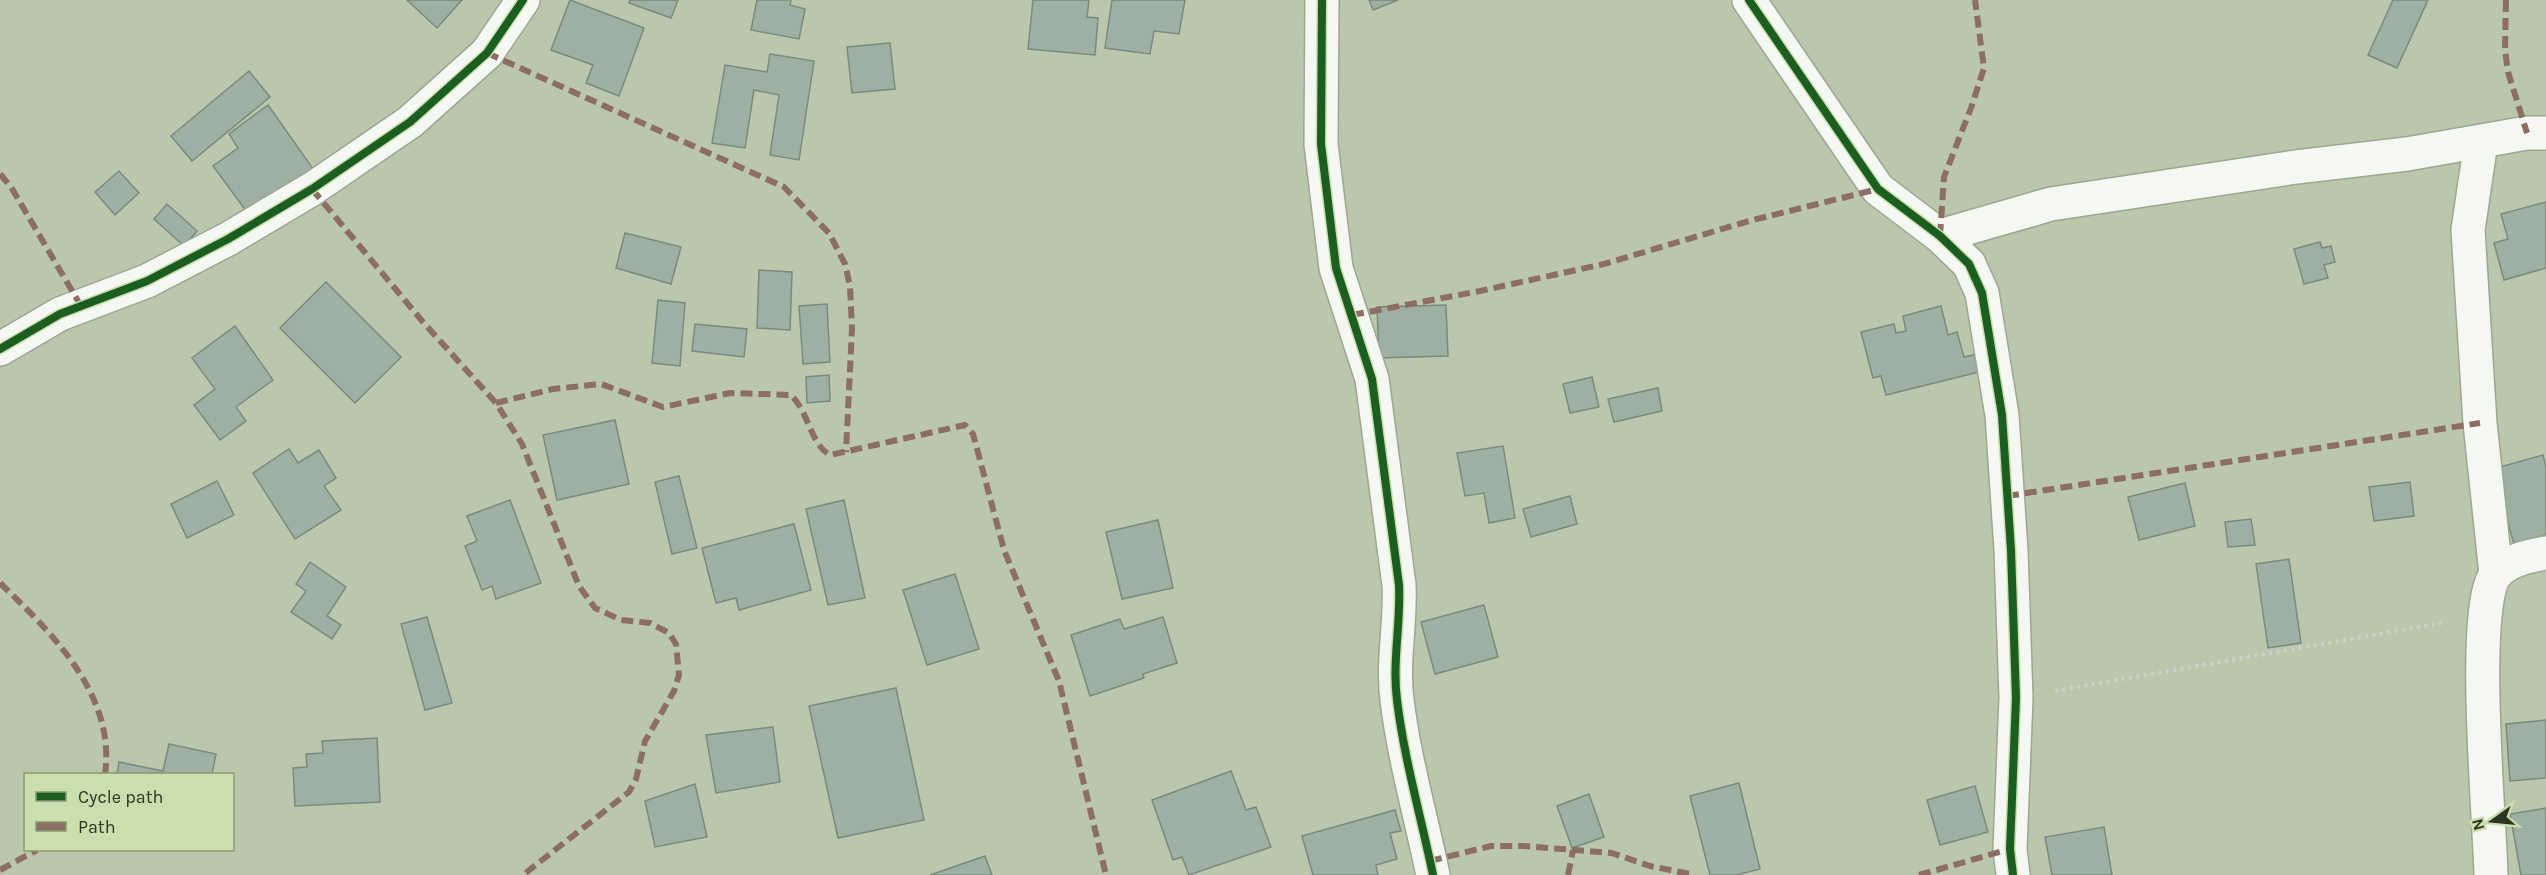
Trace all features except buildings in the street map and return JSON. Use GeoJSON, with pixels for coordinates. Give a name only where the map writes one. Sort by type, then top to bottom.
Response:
{"type":"FeatureCollection","features":[{"type":"Feature","properties":{"kind":"street"},"geometry":{"type":"LineString","coordinates":[[0,349],[60,314],[157,276],[228,239],[312,189],[419,114],[487,53],[523,0]]}},
{"type":"Feature","properties":{"kind":"street"},"geometry":{"type":"LineString","coordinates":[[1322,0],[1321,144],[1336,268],[1372,379],[1399,585],[1400,607],[1394,664],[1397,701],[1433,875]]}},
{"type":"Feature","properties":{"kind":"street"},"geometry":{"type":"LineString","coordinates":[[1749,0],[1878,189],[1940,236],[1969,264],[1982,292],[2002,415],[2016,698],[2010,849],[2013,875]]}},
{"type":"Feature","properties":{"kind":"street"},"geometry":{"type":"LineString","coordinates":[[1940,236],[2051,204],[2481,142],[2527,133],[2546,133]]}},
{"type":"Feature","properties":{"kind":"street"},"geometry":{"type":"LineString","coordinates":[[2481,142],[2468,230],[2480,423],[2496,574],[2483,616],[2490,875]]}},
{"type":"Feature","properties":{"kind":"street"},"geometry":{"type":"LineString","coordinates":[[2496,574],[2511,563],[2546,553]]}},
{"type":"Feature","properties":{"kind":"path"},"geometry":{"type":"LineString","coordinates":[[2016,698],[2483,616]]}},
{"type":"Feature","properties":{"kind":"marked path"},"geometry":{"type":"LineString","coordinates":[[1940,236],[1944,177],[1984,68],[1975,0]]}},
{"type":"Feature","properties":{"kind":"marked path"},"geometry":{"type":"LineString","coordinates":[[2506,0],[2505,50],[2508,72],[2527,133]]}},
{"type":"Feature","properties":{"kind":"marked path"},"geometry":{"type":"LineString","coordinates":[[487,53],[784,187],[829,233],[845,264],[850,286],[852,329],[846,452]]}},
{"type":"Feature","properties":{"kind":"marked path"},"geometry":{"type":"LineString","coordinates":[[0,174],[11,187],[81,306]]}},
{"type":"Feature","properties":{"kind":"marked path"},"geometry":{"type":"LineString","coordinates":[[312,189],[423,322],[496,403],[522,444],[579,586],[595,608],[621,620],[650,623],[669,633],[676,644],[679,675],[674,691],[645,741],[636,779],[629,792],[523,875]]}},
{"type":"Feature","properties":{"kind":"marked path"},"geometry":{"type":"LineString","coordinates":[[1352,315],[1480,291],[1604,264],[1749,221],[1878,189]]}},
{"type":"Feature","properties":{"kind":"marked path"},"geometry":{"type":"LineString","coordinates":[[496,403],[553,389],[601,384],[663,407],[730,393],[791,395],[802,411],[818,444],[830,455],[965,425],[973,434],[1004,550],[1059,681],[1106,875]]}},
{"type":"Feature","properties":{"kind":"marked path"},"geometry":{"type":"LineString","coordinates":[[2007,496],[2480,423]]}},
{"type":"Feature","properties":{"kind":"marked path"},"geometry":{"type":"LineString","coordinates":[[0,583],[59,645],[90,692],[101,718],[106,745],[105,773]]}},
{"type":"Feature","properties":{"kind":"marked path"},"geometry":{"type":"LineString","coordinates":[[1430,861],[1491,846],[1524,846],[1612,853],[1650,866],[1695,875]]}},
{"type":"Feature","properties":{"kind":"marked path"},"geometry":{"type":"LineString","coordinates":[[1919,875],[2010,849]]}},
{"type":"Feature","properties":{"kind":"marked path"},"geometry":{"type":"LineString","coordinates":[[1568,875],[1573,850]]}},
{"type":"Feature","properties":{"kind":"marked path"},"geometry":{"type":"LineString","coordinates":[[0,870],[35,851]]}},
{"type":"Feature","properties":{"kind":"cycle path"},"geometry":{"type":"LineString","coordinates":[[0,349],[60,314],[147,281],[228,239],[312,189],[410,122],[487,53],[523,0]]}},
{"type":"Feature","properties":{"kind":"cycle path"},"geometry":{"type":"LineString","coordinates":[[1322,0],[1321,144],[1336,268],[1372,379],[1399,585],[1395,671],[1397,700],[1408,766],[1433,875]]}},
{"type":"Feature","properties":{"kind":"cycle path"},"geometry":{"type":"LineString","coordinates":[[1749,0],[1878,189],[1940,236],[1969,264],[1982,293],[2002,415],[2011,550],[2016,698],[2010,849],[2013,875]]}}]}
